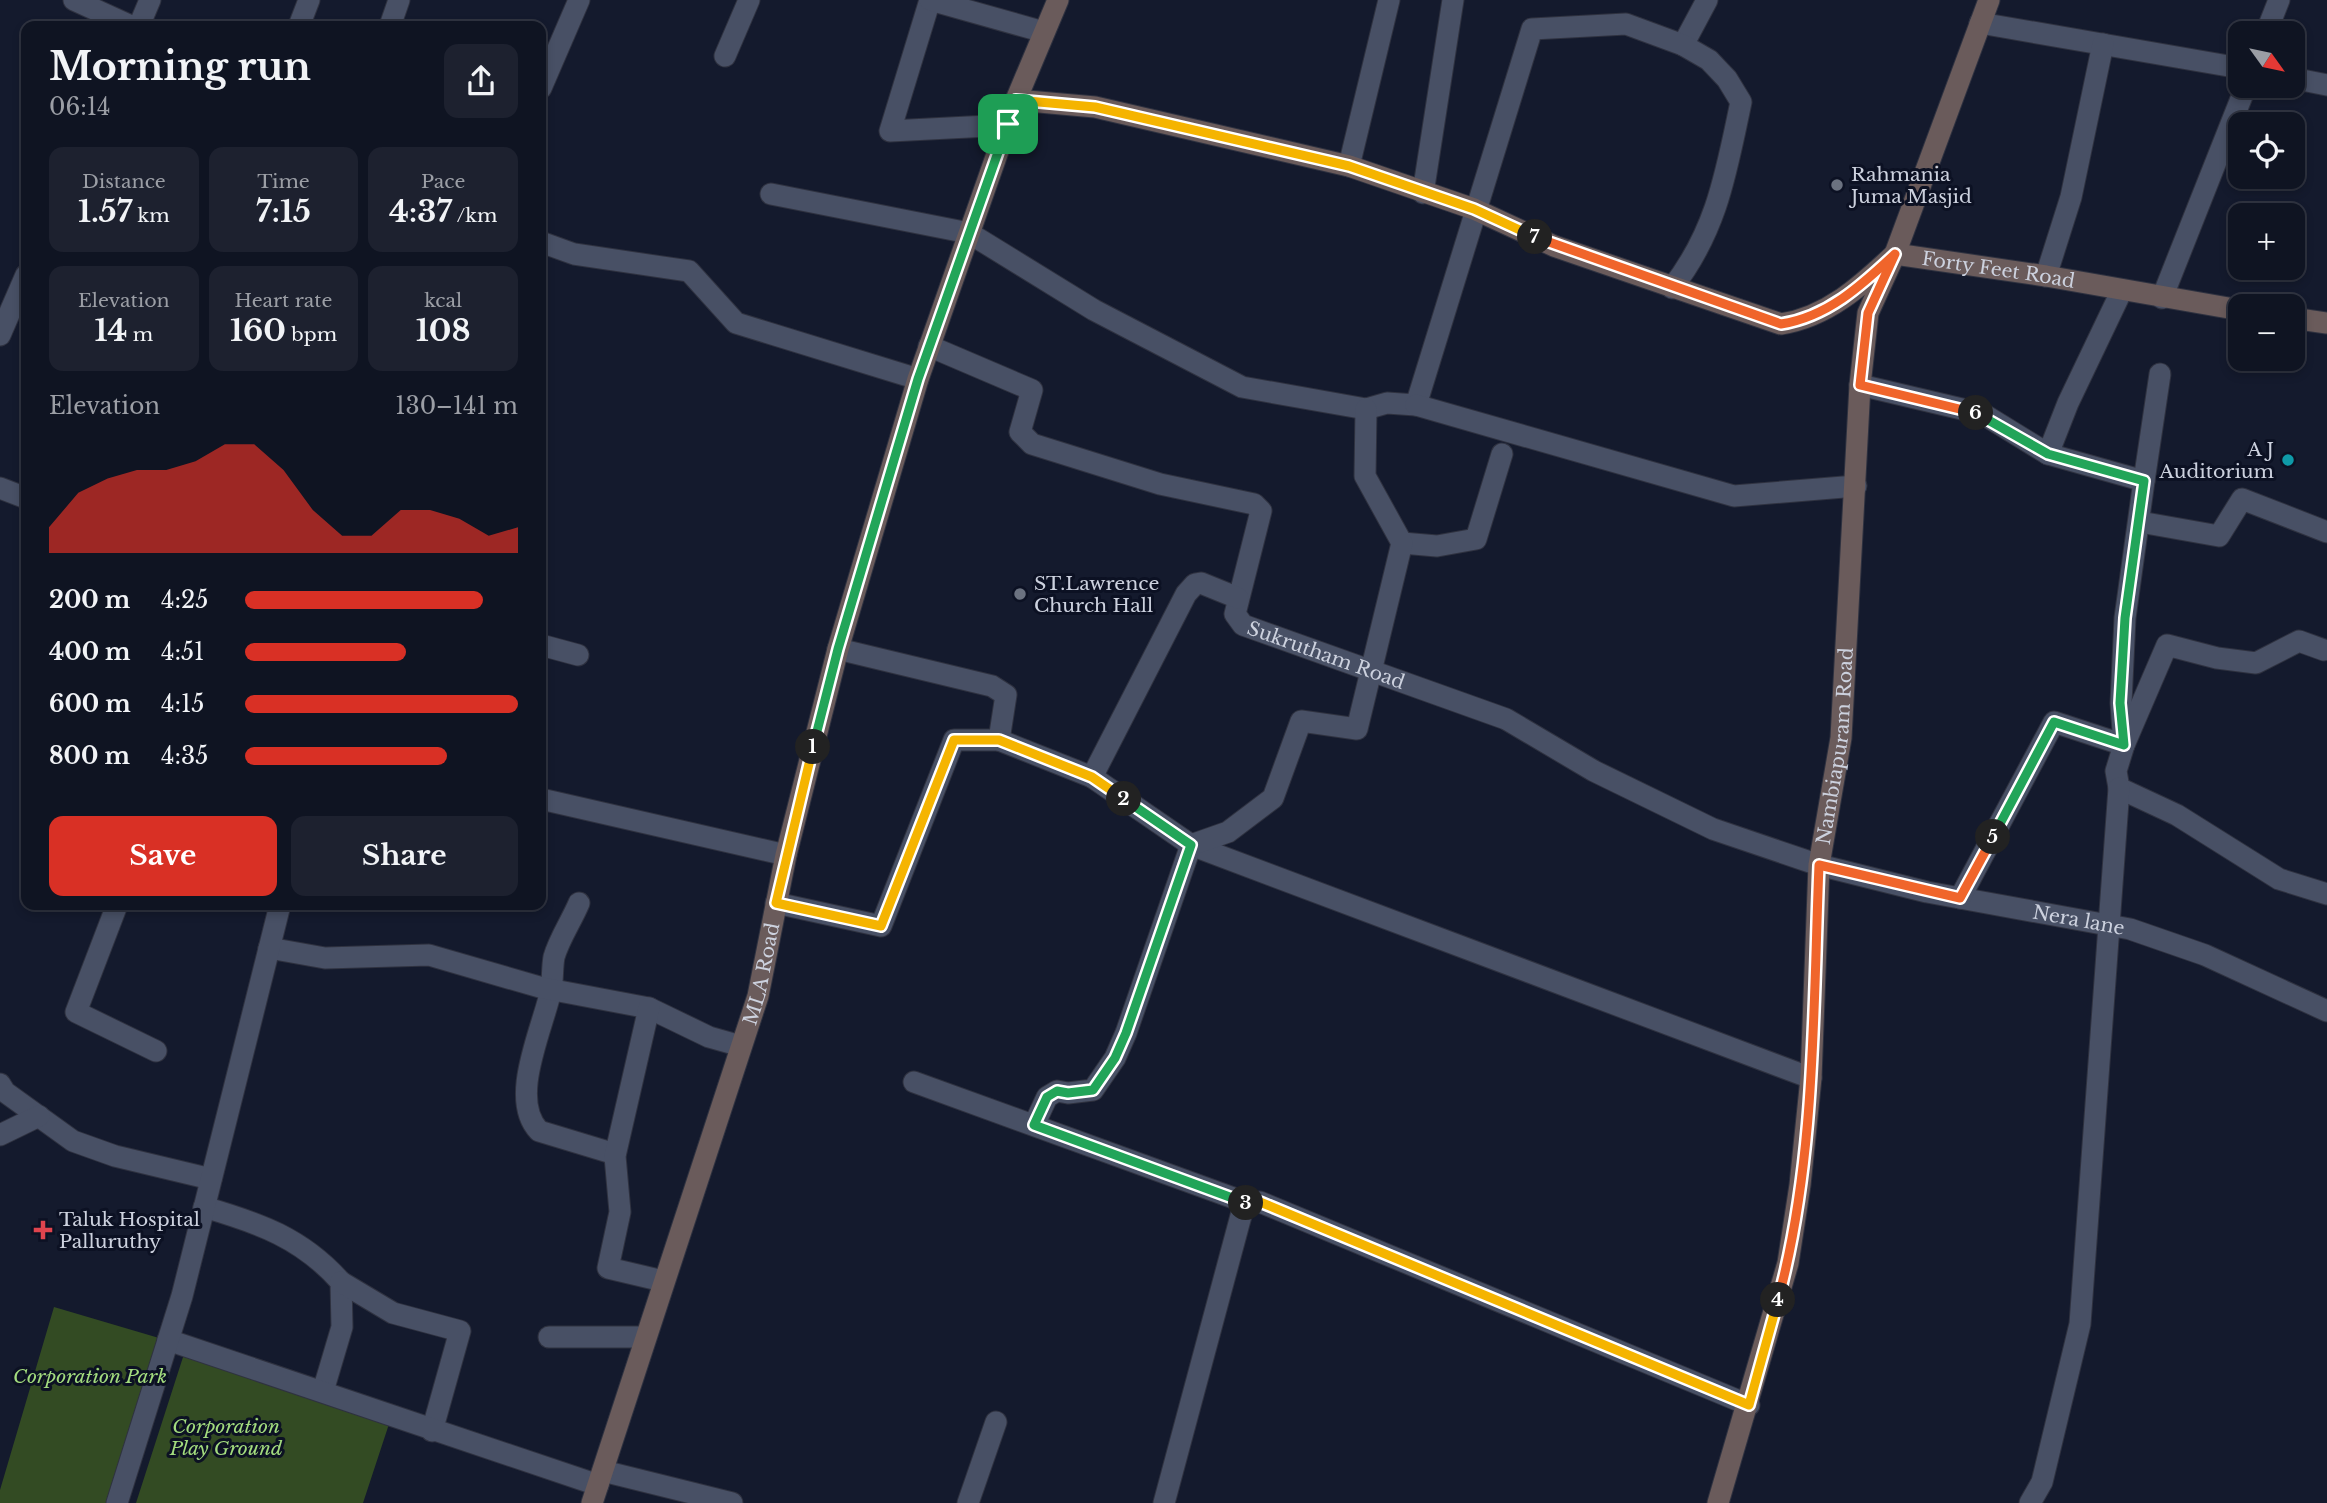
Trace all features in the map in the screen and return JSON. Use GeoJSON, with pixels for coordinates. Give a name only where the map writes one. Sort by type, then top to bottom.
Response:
{"type":"FeatureCollection","features":[{"type":"Feature","properties":{"kind":"street"},"geometry":{"type":"LineString","coordinates":[[74,0],[120,21]]}},
{"type":"Feature","properties":{"kind":"street"},"geometry":{"type":"LineString","coordinates":[[141,21],[150,0]]}},
{"type":"Feature","properties":{"kind":"street"},"geometry":{"type":"LineString","coordinates":[[301,21],[309,0]]}},
{"type":"Feature","properties":{"kind":"street"},"geometry":{"type":"LineString","coordinates":[[392,21],[398,0]]}},
{"type":"Feature","properties":{"kind":"street"},"geometry":{"type":"LineString","coordinates":[[546,76],[579,0]]}},
{"type":"Feature","properties":{"kind":"street"},"geometry":{"type":"LineString","coordinates":[[725,56],[749,0]]}},
{"type":"Feature","properties":{"kind":"street"},"geometry":{"type":"LineString","coordinates":[[1008,124],[890,131],[930,0],[1044,32]]}},
{"type":"Feature","properties":{"kind":"street","name":"MLA Road"},"geometry":{"type":"LineString","coordinates":[[598,1487],[644,1337],[758,996],[786,855],[838,649],[918,379],[1016,100],[1058,0]]}},
{"type":"Feature","properties":{"kind":"street"},"geometry":{"type":"LineString","coordinates":[[1349,166],[1389,0]]}},
{"type":"Feature","properties":{"kind":"street"},"geometry":{"type":"LineString","coordinates":[[1423,193],[1453,0]]}},
{"type":"Feature","properties":{"kind":"street"},"geometry":{"type":"LineString","coordinates":[[1683,45],[1707,0]]}},
{"type":"Feature","properties":{"kind":"street","name":"Nambiapuram Road"},"geometry":{"type":"LineString","coordinates":[[1718,1503],[1749,1405],[1788,1263],[1800,1185],[1811,1078],[1819,865],[1841,738],[1860,385],[1868,313],[1895,254],[1989,0]]}},
{"type":"Feature","properties":{"kind":"street"},"geometry":{"type":"LineString","coordinates":[[2271,21],[2279,0]]}},
{"type":"Feature","properties":{"kind":"street"},"geometry":{"type":"LineString","coordinates":[[1980,23],[2228,66]]}},
{"type":"Feature","properties":{"kind":"street"},"geometry":{"type":"LineString","coordinates":[[1416,405],[1474,209],[1532,29],[1626,24],[1683,45],[1709,60],[1727,79],[1741,102],[1712,221],[1695,259],[1672,288]]}},
{"type":"Feature","properties":{"kind":"street"},"geometry":{"type":"LineString","coordinates":[[2046,276],[2071,197],[2102,44]]}},
{"type":"Feature","properties":{"kind":"street"},"geometry":{"type":"LineString","coordinates":[[2305,81],[2327,85]]}},
{"type":"Feature","properties":{"kind":"street"},"geometry":{"type":"LineString","coordinates":[[2162,298],[2241,98]]}},
{"type":"Feature","properties":{"kind":"street","name":"Forty Feet Road"},"geometry":{"type":"LineString","coordinates":[[1016,100],[1095,107],[1349,166],[1474,209],[1555,246],[1781,324],[1807,320],[1829,307],[1862,285],[1895,254],[2046,276],[2228,308]]}},
{"type":"Feature","properties":{"kind":"street"},"geometry":{"type":"LineString","coordinates":[[771,194],[969,233],[1094,310],[1242,387],[1366,409],[1387,402],[1416,405],[1734,496],[1856,486]]}},
{"type":"Feature","properties":{"kind":"street"},"geometry":{"type":"LineString","coordinates":[[546,245],[574,254],[689,271],[736,323],[918,379]]}},
{"type":"Feature","properties":{"kind":"street"},"geometry":{"type":"LineString","coordinates":[[0,335],[21,287]]}},
{"type":"Feature","properties":{"kind":"street"},"geometry":{"type":"LineString","coordinates":[[2048,454],[2068,403],[2122,290]]}},
{"type":"Feature","properties":{"kind":"street"},"geometry":{"type":"LineString","coordinates":[[2305,320],[2327,323]]}},
{"type":"Feature","properties":{"kind":"street"},"geometry":{"type":"LineString","coordinates":[[929,346],[1032,390],[1020,432],[1032,443],[1160,484],[1254,504],[1261,511],[1238,598]]}},
{"type":"Feature","properties":{"kind":"street"},"geometry":{"type":"LineString","coordinates":[[2124,745],[2120,703],[2125,618],[2160,374]]}},
{"type":"Feature","properties":{"kind":"street"},"geometry":{"type":"LineString","coordinates":[[1860,385],[1983,414],[2048,454],[2144,481]]}},
{"type":"Feature","properties":{"kind":"street"},"geometry":{"type":"LineString","coordinates":[[1191,845],[1228,832],[1273,799],[1301,721],[1357,729],[1402,543],[1365,476],[1366,409]]}},
{"type":"Feature","properties":{"kind":"street"},"geometry":{"type":"LineString","coordinates":[[1402,543],[1437,546],[1476,539],[1502,454]]}},
{"type":"Feature","properties":{"kind":"street"},"geometry":{"type":"LineString","coordinates":[[0,488],[21,496]]}},
{"type":"Feature","properties":{"kind":"street"},"geometry":{"type":"LineString","coordinates":[[2140,522],[2219,536],[2242,499],[2327,531]]}},
{"type":"Feature","properties":{"kind":"street","name":"Sukrutham Road"},"geometry":{"type":"LineString","coordinates":[[1092,777],[1186,594],[1195,584],[1201,583],[1238,598],[1236,614],[1242,625],[1370,673],[1506,719],[1594,771],[1713,829],[1819,865]]}},
{"type":"Feature","properties":{"kind":"street"},"geometry":{"type":"LineString","coordinates":[[2030,1503],[2042,1482],[2080,1324],[2112,925],[2119,788],[2116,771],[2124,745],[2167,645],[2217,658],[2256,663],[2299,641],[2324,650]]}},
{"type":"Feature","properties":{"kind":"street"},"geometry":{"type":"LineString","coordinates":[[546,646],[578,656]]}},
{"type":"Feature","properties":{"kind":"street"},"geometry":{"type":"LineString","coordinates":[[838,649],[992,685],[1006,695],[999,740]]}},
{"type":"Feature","properties":{"kind":"street"},"geometry":{"type":"LineString","coordinates":[[1960,898],[2054,722],[2124,745]]}},
{"type":"Feature","properties":{"kind":"street"},"geometry":{"type":"LineString","coordinates":[[776,903],[881,926],[954,740],[999,740],[1092,777],[1191,845],[1811,1078]]}},
{"type":"Feature","properties":{"kind":"street"},"geometry":{"type":"LineString","coordinates":[[2119,788],[2177,815],[2279,879],[2326,892]]}},
{"type":"Feature","properties":{"kind":"street"},"geometry":{"type":"LineString","coordinates":[[546,800],[786,855]]}},
{"type":"Feature","properties":{"kind":"street"},"geometry":{"type":"LineString","coordinates":[[1034,1125],[1047,1097],[1057,1091],[1068,1093],[1093,1090],[1115,1058],[1191,845]]}},
{"type":"Feature","properties":{"kind":"street","name":"Nera lane"},"geometry":{"type":"LineString","coordinates":[[1819,865],[1960,898],[2112,925],[2205,956],[2327,1011]]}},
{"type":"Feature","properties":{"kind":"street"},"geometry":{"type":"LineString","coordinates":[[579,903],[555,955],[551,990],[537,1035],[526,1095],[530,1122],[539,1131],[615,1154]]}},
{"type":"Feature","properties":{"kind":"street"},"geometry":{"type":"LineString","coordinates":[[115,910],[76,1012],[156,1051]]}},
{"type":"Feature","properties":{"kind":"street"},"geometry":{"type":"LineString","coordinates":[[117,1503],[204,1207],[278,910]]}},
{"type":"Feature","properties":{"kind":"street"},"geometry":{"type":"LineString","coordinates":[[269,948],[325,958],[429,956],[551,990],[649,1008],[709,1037],[741,1046]]}},
{"type":"Feature","properties":{"kind":"street"},"geometry":{"type":"LineString","coordinates":[[649,1008],[635,1055],[615,1154],[620,1212],[608,1268],[663,1281]]}},
{"type":"Feature","properties":{"kind":"street"},"geometry":{"type":"LineString","coordinates":[[914,1082],[1250,1204],[1260,1202],[1749,1405]]}},
{"type":"Feature","properties":{"kind":"street"},"geometry":{"type":"LineString","coordinates":[[0,1084],[5,1092],[73,1141],[115,1156],[211,1179]]}},
{"type":"Feature","properties":{"kind":"street"},"geometry":{"type":"LineString","coordinates":[[0,1135],[38,1116]]}},
{"type":"Feature","properties":{"kind":"street"},"geometry":{"type":"LineString","coordinates":[[1164,1503],[1242,1212],[1250,1204]]}},
{"type":"Feature","properties":{"kind":"street"},"geometry":{"type":"LineString","coordinates":[[204,1207],[263,1224],[320,1258],[341,1282],[393,1313],[460,1331],[432,1431]]}},
{"type":"Feature","properties":{"kind":"street"},"geometry":{"type":"LineString","coordinates":[[323,1391],[342,1327],[341,1282]]}},
{"type":"Feature","properties":{"kind":"street"},"geometry":{"type":"LineString","coordinates":[[549,1337],[644,1337]]}},
{"type":"Feature","properties":{"kind":"street"},"geometry":{"type":"LineString","coordinates":[[167,1339],[598,1487],[732,1503]]}},
{"type":"Feature","properties":{"kind":"street"},"geometry":{"type":"LineString","coordinates":[[968,1503],[996,1422]]}},
{"type":"Feature","properties":{"kind":"green space","name":"Corporation Park"},"geometry":{"type":"Polygon","coordinates":[[[54,1307],[159,1338],[106,1503],[0,1503],[0,1490],[54,1307]]]}},
{"type":"Feature","properties":{"kind":"green space","name":"Corporation Play Ground"},"geometry":{"type":"Polygon","coordinates":[[[184,1354],[389,1424],[363,1503],[136,1503],[184,1354]]]}},
{"type":"Feature","properties":{"kind":"place","name":"Rahmania Juma Masjid"},"geometry":{"type":"Point","coordinates":[1837,185]}},
{"type":"Feature","properties":{"kind":"place","name":"A J Auditorium"},"geometry":{"type":"Point","coordinates":[2288,460]}},
{"type":"Feature","properties":{"kind":"place","name":"ST.Lawrence Church Hall"},"geometry":{"type":"Point","coordinates":[1020,594]}},
{"type":"Feature","properties":{"kind":"place","name":"Taluk Hospital Palluruthy"},"geometry":{"type":"Point","coordinates":[43,1230]}},
{"type":"Feature","properties":{"kind":"route"},"geometry":{"type":"LineString","coordinates":[[1016,100],[1095,107],[1349,166],[1474,209],[1555,246],[1781,324],[1807,320],[1829,307],[1862,285],[1895,254],[1868,313],[1860,385],[1983,414],[2048,454],[2144,481],[2125,618],[2120,703],[2124,745],[2054,722],[1960,898],[1819,865],[1811,1078],[1800,1185],[1788,1263],[1749,1405],[1260,1202],[1250,1204],[1034,1125],[1047,1097],[1057,1091],[1068,1093],[1093,1090],[1115,1058],[1191,845],[1092,777],[999,740],[954,740],[881,926],[776,903],[838,649],[918,379],[1008,124],[1016,100]]}}]}
